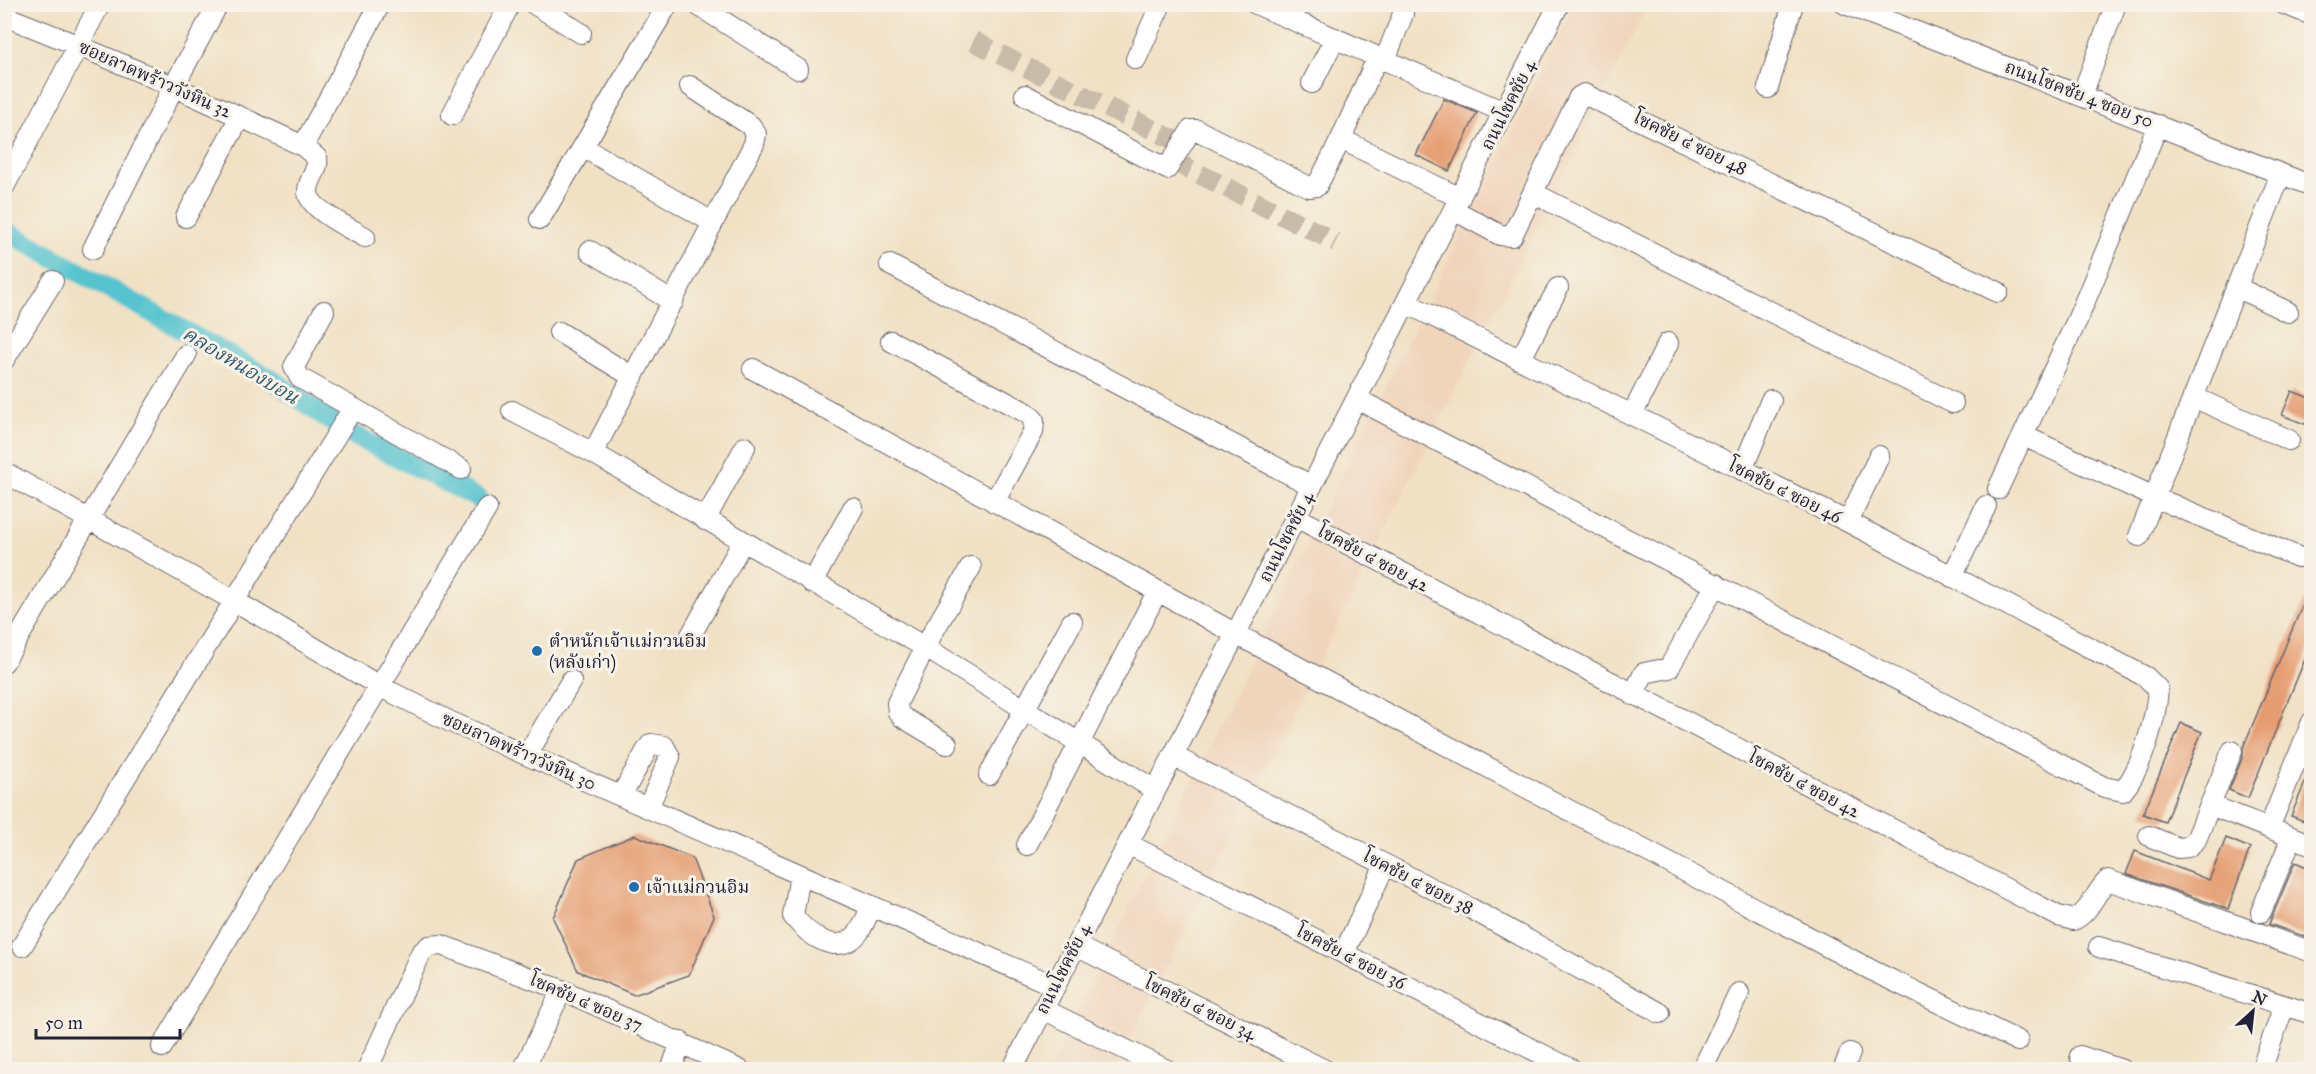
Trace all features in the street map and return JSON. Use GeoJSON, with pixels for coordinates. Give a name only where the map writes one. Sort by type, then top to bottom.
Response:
{"type":"FeatureCollection","features":[{"type":"Feature","properties":{"kind":"street"},"geometry":{"type":"LineString","coordinates":[[4,187],[100,4]]}},
{"type":"Feature","properties":{"kind":"street"},"geometry":{"type":"LineString","coordinates":[[93,249],[174,86],[218,4]]}},
{"type":"Feature","properties":{"kind":"street"},"geometry":{"type":"LineString","coordinates":[[365,237],[321,211],[310,201],[308,190],[318,165],[317,158],[303,147],[380,4]]}},
{"type":"Feature","properties":{"kind":"street"},"geometry":{"type":"LineString","coordinates":[[534,4],[581,33]]}},
{"type":"Feature","properties":{"kind":"street"},"geometry":{"type":"LineString","coordinates":[[540,219],[668,4]]}},
{"type":"Feature","properties":{"kind":"street"},"geometry":{"type":"LineString","coordinates":[[696,4],[798,69]]}},
{"type":"Feature","properties":{"kind":"street"},"geometry":{"type":"LineString","coordinates":[[1136,59],[1161,4]]}},
{"type":"Feature","properties":{"kind":"street"},"geometry":{"type":"LineString","coordinates":[[1256,4],[1335,39],[1380,63],[1504,112]]}},
{"type":"Feature","properties":{"kind":"street","name":"ถนนโชคชัย 4"},"geometry":{"type":"LineString","coordinates":[[1012,1070],[1559,4]]}},
{"type":"Feature","properties":{"kind":"street"},"geometry":{"type":"LineString","coordinates":[[1768,88],[1793,4]]}},
{"type":"Feature","properties":{"kind":"street","name":"ถนนโชคชัย 4 ซอย 50"},"geometry":{"type":"LineString","coordinates":[[1845,4],[2158,125],[2280,176],[2312,186]]}},
{"type":"Feature","properties":{"kind":"street"},"geometry":{"type":"LineString","coordinates":[[2082,95],[2116,4]]}},
{"type":"Feature","properties":{"kind":"street"},"geometry":{"type":"LineString","coordinates":[[2284,4],[2312,15]]}},
{"type":"Feature","properties":{"kind":"street"},"geometry":{"type":"LineString","coordinates":[[452,115],[504,7]]}},
{"type":"Feature","properties":{"kind":"street"},"geometry":{"type":"LineString","coordinates":[[1025,95],[1167,169],[1191,130],[1197,130],[1309,187],[1317,186],[1403,14]]}},
{"type":"Feature","properties":{"kind":"street","name":"ซอยลาดพร้าววังหิน 32"},"geometry":{"type":"LineString","coordinates":[[4,16],[78,44],[174,86],[303,147]]}},
{"type":"Feature","properties":{"kind":"street"},"geometry":{"type":"LineString","coordinates":[[1312,83],[1335,39]]}},
{"type":"Feature","properties":{"kind":"street"},"geometry":{"type":"LineString","coordinates":[[593,453],[754,144],[756,134],[751,126],[690,86]]}},
{"type":"Feature","properties":{"kind":"street","name":"โชคชัย ๔ ซอย 48"},"geometry":{"type":"LineString","coordinates":[[1457,204],[1506,238],[1512,236],[1579,97],[1584,94],[1998,292]]}},
{"type":"Feature","properties":{"kind":"street"},"geometry":{"type":"LineString","coordinates":[[186,217],[240,117]]}},
{"type":"Feature","properties":{"kind":"street"},"geometry":{"type":"LineString","coordinates":[[1998,489],[2078,318],[2158,125]]}},
{"type":"Feature","properties":{"kind":"street"},"geometry":{"type":"LineString","coordinates":[[1341,139],[1457,204]]}},
{"type":"Feature","properties":{"kind":"street"},"geometry":{"type":"LineString","coordinates":[[584,147],[712,222]]}},
{"type":"Feature","properties":{"kind":"street"},"geometry":{"type":"LineString","coordinates":[[2139,536],[2280,176]]}},
{"type":"Feature","properties":{"kind":"street"},"geometry":{"type":"LineString","coordinates":[[1533,193],[1953,403]]}},
{"type":"Feature","properties":{"kind":"street"},"geometry":{"type":"LineString","coordinates":[[590,251],[673,302]]}},
{"type":"Feature","properties":{"kind":"street"},"geometry":{"type":"LineString","coordinates":[[891,266],[1312,486]]}},
{"type":"Feature","properties":{"kind":"street"},"geometry":{"type":"LineString","coordinates":[[4,360],[53,281]]}},
{"type":"Feature","properties":{"kind":"street"},"geometry":{"type":"LineString","coordinates":[[2236,287],[2288,312]]}},
{"type":"Feature","properties":{"kind":"street"},"geometry":{"type":"LineString","coordinates":[[1520,360],[1558,288]]}},
{"type":"Feature","properties":{"kind":"street","name":"โชคชัย ๔ ซอย 46"},"geometry":{"type":"LineString","coordinates":[[1406,303],[1848,522],[2146,677],[2157,689],[2157,704],[2134,777],[2123,791],[2104,787],[1716,584]]}},
{"type":"Feature","properties":{"kind":"street"},"geometry":{"type":"LineString","coordinates":[[324,310],[294,367],[295,373],[345,423],[461,469]]}},
{"type":"Feature","properties":{"kind":"street"},"geometry":{"type":"LineString","coordinates":[[559,332],[633,377]]}},
{"type":"Feature","properties":{"kind":"street"},"geometry":{"type":"LineString","coordinates":[[891,341],[1027,413],[1034,420],[1033,432],[994,502]]}},
{"type":"Feature","properties":{"kind":"street"},"geometry":{"type":"LineString","coordinates":[[1632,415],[1668,343]]}},
{"type":"Feature","properties":{"kind":"street"},"geometry":{"type":"LineString","coordinates":[[4,662],[186,355]]}},
{"type":"Feature","properties":{"kind":"street"},"geometry":{"type":"LineString","coordinates":[[753,369],[1236,634],[1897,984],[2018,1041]]}},
{"type":"Feature","properties":{"kind":"street"},"geometry":{"type":"LineString","coordinates":[[2193,397],[2289,440]]}},
{"type":"Feature","properties":{"kind":"street"},"geometry":{"type":"LineString","coordinates":[[1357,399],[1716,584],[1669,668],[1644,673],[1633,694]]}},
{"type":"Feature","properties":{"kind":"street"},"geometry":{"type":"LineString","coordinates":[[1742,470],[1771,400]]}},
{"type":"Feature","properties":{"kind":"street"},"geometry":{"type":"LineString","coordinates":[[512,411],[593,453],[742,543],[926,648],[1155,790]]}},
{"type":"Feature","properties":{"kind":"street"},"geometry":{"type":"LineString","coordinates":[[22,946],[345,423]]}},
{"type":"Feature","properties":{"kind":"street"},"geometry":{"type":"LineString","coordinates":[[2024,436],[2154,497],[2298,557]]}},
{"type":"Feature","properties":{"kind":"street"},"geometry":{"type":"LineString","coordinates":[[705,520],[745,447]]}},
{"type":"Feature","properties":{"kind":"street"},"geometry":{"type":"LineString","coordinates":[[1848,522],[1879,456]]}},
{"type":"Feature","properties":{"kind":"street","name":"ซอยลาดพร้าววังหิน 30"},"geometry":{"type":"LineString","coordinates":[[4,472],[235,601],[381,687],[527,755],[1055,986]]}},
{"type":"Feature","properties":{"kind":"street"},"geometry":{"type":"LineString","coordinates":[[1952,577],[1986,506]]}},
{"type":"Feature","properties":{"kind":"street"},"geometry":{"type":"LineString","coordinates":[[162,1047],[488,508]]}},
{"type":"Feature","properties":{"kind":"street"},"geometry":{"type":"LineString","coordinates":[[812,583],[853,508]]}},
{"type":"Feature","properties":{"kind":"street","name":"โชคชัย ๔ ซอย 42"},"geometry":{"type":"LineString","coordinates":[[1296,518],[2058,916],[2074,920],[2084,915],[2092,905],[2100,887],[2108,880],[2312,952]]}},
{"type":"Feature","properties":{"kind":"street"},"geometry":{"type":"LineString","coordinates":[[691,635],[742,543]]}},
{"type":"Feature","properties":{"kind":"street"},"geometry":{"type":"LineString","coordinates":[[947,744],[898,712],[897,703],[971,567]]}},
{"type":"Feature","properties":{"kind":"street"},"geometry":{"type":"LineString","coordinates":[[1027,845],[1157,592]]}},
{"type":"Feature","properties":{"kind":"street"},"geometry":{"type":"LineString","coordinates":[[989,775],[1072,622]]}},
{"type":"Feature","properties":{"kind":"street"},"geometry":{"type":"LineString","coordinates":[[527,755],[571,681]]}},
{"type":"Feature","properties":{"kind":"street"},"geometry":{"type":"LineString","coordinates":[[2269,828],[2312,722]]}},
{"type":"Feature","properties":{"kind":"street"},"geometry":{"type":"LineString","coordinates":[[621,796],[651,744],[664,746],[670,757],[648,808]]}},
{"type":"Feature","properties":{"kind":"street"},"geometry":{"type":"LineString","coordinates":[[2149,836],[2178,848],[2188,847],[2196,840],[2232,751]]}},
{"type":"Feature","properties":{"kind":"street","name":"โชคชัย ๔ ซอย 38"},"geometry":{"type":"LineString","coordinates":[[1173,756],[1385,865],[1660,1013]]}},
{"type":"Feature","properties":{"kind":"street"},"geometry":{"type":"LineString","coordinates":[[2210,805],[2312,845]]}},
{"type":"Feature","properties":{"kind":"street"},"geometry":{"type":"LineString","coordinates":[[2261,912],[2292,837]]}},
{"type":"Feature","properties":{"kind":"street","name":"โชคชัย ๔ ซอย 36"},"geometry":{"type":"LineString","coordinates":[[1128,844],[1573,1070]]}},
{"type":"Feature","properties":{"kind":"street"},"geometry":{"type":"LineString","coordinates":[[1344,953],[1385,865]]}},
{"type":"Feature","properties":{"kind":"street"},"geometry":{"type":"LineString","coordinates":[[800,875],[794,916],[813,938],[835,944],[850,941],[859,932],[872,906]]}},
{"type":"Feature","properties":{"kind":"street","name":"โชคชัย ๔ ซอย 37"},"geometry":{"type":"LineString","coordinates":[[367,1070],[421,953],[429,946],[441,945],[562,990],[740,1070]]}},
{"type":"Feature","properties":{"kind":"street","name":"โชคชัย ๔ ซอย 34"},"geometry":{"type":"LineString","coordinates":[[1076,946],[1325,1070]]}},
{"type":"Feature","properties":{"kind":"street"},"geometry":{"type":"LineString","coordinates":[[2098,946],[2312,1014]]}},
{"type":"Feature","properties":{"kind":"street"},"geometry":{"type":"LineString","coordinates":[[523,1070],[562,990]]}},
{"type":"Feature","properties":{"kind":"street"},"geometry":{"type":"LineString","coordinates":[[1701,1070],[1739,993]]}},
{"type":"Feature","properties":{"kind":"street"},"geometry":{"type":"LineString","coordinates":[[2261,1070],[2283,1006]]}},
{"type":"Feature","properties":{"kind":"street"},"geometry":{"type":"LineString","coordinates":[[1043,1009],[1167,1070]]}},
{"type":"Feature","properties":{"kind":"street"},"geometry":{"type":"LineString","coordinates":[[671,1070],[681,1042]]}},
{"type":"Feature","properties":{"kind":"street"},"geometry":{"type":"LineString","coordinates":[[2080,1056],[2122,1070]]}},
{"type":"Feature","properties":{"kind":"shaded area"},"geometry":{"type":"Polygon","coordinates":[[[1574,5],[1648,5],[1115,1069],[1049,1070],[1574,5]]]}},
{"type":"Feature","properties":{"kind":"building"},"geometry":{"type":"Polygon","coordinates":[[[1444,99],[1477,113],[1449,171],[1416,155],[1444,99]]]}},
{"type":"Feature","properties":{"kind":"building"},"geometry":{"type":"Polygon","coordinates":[[[2292,391],[2312,399],[2312,427],[2282,415],[2292,391]]]}},
{"type":"Feature","properties":{"kind":"building"},"geometry":{"type":"Polygon","coordinates":[[[2312,582],[2312,642],[2248,798],[2229,790],[2243,756],[2243,748],[2312,582]]]}},
{"type":"Feature","properties":{"kind":"building"},"geometry":{"type":"Polygon","coordinates":[[[2181,723],[2202,732],[2165,822],[2143,814],[2181,723]]]}},
{"type":"Feature","properties":{"kind":"building"},"geometry":{"type":"Polygon","coordinates":[[[2312,766],[2312,824],[2291,816],[2312,766]]]}},
{"type":"Feature","properties":{"kind":"building","name":"เจ้าแม่กวนอิม"},"geometry":{"type":"Polygon","coordinates":[[[635,835],[692,858],[714,916],[689,975],[634,995],[578,971],[553,918],[578,859],[635,835]]]}},
{"type":"Feature","properties":{"kind":"building"},"geometry":{"type":"Polygon","coordinates":[[[2226,838],[2250,848],[2228,909],[2126,874],[2135,851],[2209,880],[2226,838]]]}},
{"type":"Feature","properties":{"kind":"building"},"geometry":{"type":"Polygon","coordinates":[[[2295,862],[2312,869],[2312,939],[2269,924],[2295,862]]]}},
{"type":"Feature","properties":{"kind":"waterway","name":"คลองหนองบอน"},"geometry":{"type":"LineString","coordinates":[[4,230],[276,382],[342,429],[479,499]]}},
{"type":"Feature","properties":{"kind":"tunnel"},"geometry":{"type":"LineString","coordinates":[[973,41],[1182,144]]}},
{"type":"Feature","properties":{"kind":"tunnel"},"geometry":{"type":"LineString","coordinates":[[1173,161],[1336,242]]}},
{"type":"Feature","properties":{"kind":"place","name":"ตำหนักเจ้าแม่กวนอิม (หลังเก่า)"},"geometry":{"type":"Point","coordinates":[537,651]}},
{"type":"Feature","properties":{"kind":"place","name":"เจ้าแม่กวนอิม"},"geometry":{"type":"Point","coordinates":[634,887]}}]}
